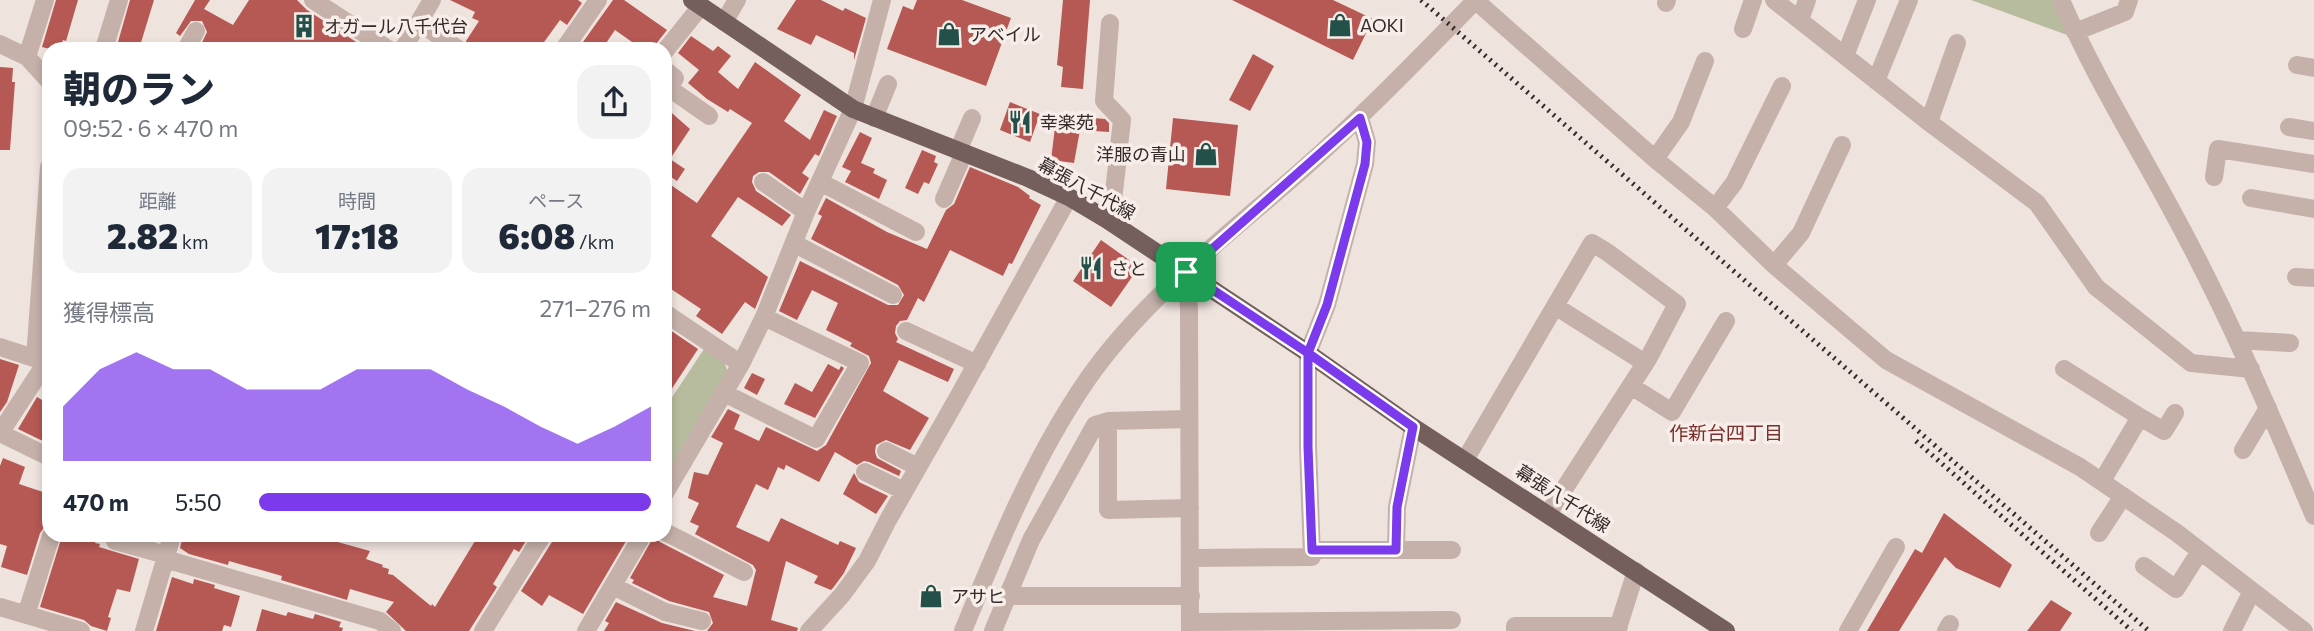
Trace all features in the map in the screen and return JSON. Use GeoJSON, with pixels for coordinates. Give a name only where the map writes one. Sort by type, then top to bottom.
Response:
{"type":"FeatureCollection","features":[{"type":"Feature","properties":{"kind":"main road","name":"幕張八千代線"},"geometry":{"type":"LineString","coordinates":[[696,3],[853,109],[1069,197],[1104,218],[1308,353],[1413,427],[1726,631]]}},
{"type":"Feature","properties":{"kind":"street"},"geometry":{"type":"LineString","coordinates":[[27,57],[45,0]]}},
{"type":"Feature","properties":{"kind":"street"},"geometry":{"type":"LineString","coordinates":[[106,42],[119,0]]}},
{"type":"Feature","properties":{"kind":"street"},"geometry":{"type":"LineString","coordinates":[[313,0],[377,42]]}},
{"type":"Feature","properties":{"kind":"street"},"geometry":{"type":"LineString","coordinates":[[407,42],[432,0]]}},
{"type":"Feature","properties":{"kind":"street"},"geometry":{"type":"LineString","coordinates":[[569,42],[598,0]]}},
{"type":"Feature","properties":{"kind":"street"},"geometry":{"type":"LineString","coordinates":[[723,22],[737,0]]}},
{"type":"Feature","properties":{"kind":"street"},"geometry":{"type":"LineString","coordinates":[[672,470],[724,393],[764,317],[806,212],[853,109],[882,0]]}},
{"type":"Feature","properties":{"kind":"street"},"geometry":{"type":"LineString","coordinates":[[963,631],[1017,506],[1056,429],[1088,379],[1111,350],[1143,313],[1186,272],[1360,118],[1476,0],[1655,159],[1715,208],[1774,265],[1886,360],[2102,481],[2200,551],[2304,631]]}},
{"type":"Feature","properties":{"kind":"street"},"geometry":{"type":"LineString","coordinates":[[1744,29],[1753,0]]}},
{"type":"Feature","properties":{"kind":"street"},"geometry":{"type":"LineString","coordinates":[[1774,0],[2037,203],[2096,287],[2191,363],[2251,369]]}},
{"type":"Feature","properties":{"kind":"street"},"geometry":{"type":"LineString","coordinates":[[1800,20],[1807,0]]}},
{"type":"Feature","properties":{"kind":"street"},"geometry":{"type":"LineString","coordinates":[[1845,56],[1867,0]]}},
{"type":"Feature","properties":{"kind":"street"},"geometry":{"type":"LineString","coordinates":[[1876,81],[1909,0]]}},
{"type":"Feature","properties":{"kind":"street"},"geometry":{"type":"LineString","coordinates":[[2061,0],[2126,131],[2170,207],[2237,340],[2314,516]]}},
{"type":"Feature","properties":{"kind":"street"},"geometry":{"type":"LineString","coordinates":[[2075,32],[2125,12],[2129,0]]}},
{"type":"Feature","properties":{"kind":"street"},"geometry":{"type":"LineString","coordinates":[[671,42],[696,3]]}},
{"type":"Feature","properties":{"kind":"street"},"geometry":{"type":"LineString","coordinates":[[419,22],[448,42]]}},
{"type":"Feature","properties":{"kind":"street"},"geometry":{"type":"LineString","coordinates":[[1104,218],[1113,201],[1122,120],[1104,101],[1110,23]]}},
{"type":"Feature","properties":{"kind":"street"},"geometry":{"type":"LineString","coordinates":[[190,42],[196,31]]}},
{"type":"Feature","properties":{"kind":"street"},"geometry":{"type":"LineString","coordinates":[[1929,122],[1957,43]]}},
{"type":"Feature","properties":{"kind":"street"},"geometry":{"type":"LineString","coordinates":[[0,44],[27,57],[42,73]]}},
{"type":"Feature","properties":{"kind":"street"},"geometry":{"type":"LineString","coordinates":[[1655,159],[1681,122],[1705,61]]}},
{"type":"Feature","properties":{"kind":"street"},"geometry":{"type":"LineString","coordinates":[[874,118],[888,84]]}},
{"type":"Feature","properties":{"kind":"street"},"geometry":{"type":"LineString","coordinates":[[1715,208],[1734,183],[1782,86]]}},
{"type":"Feature","properties":{"kind":"street"},"geometry":{"type":"LineString","coordinates":[[672,90],[709,116]]}},
{"type":"Feature","properties":{"kind":"street"},"geometry":{"type":"LineString","coordinates":[[944,199],[972,118]]}},
{"type":"Feature","properties":{"kind":"street"},"geometry":{"type":"LineString","coordinates":[[1191,558],[1312,557],[1308,353],[1327,305],[1365,164],[1367,142],[1360,118]]}},
{"type":"Feature","properties":{"kind":"street"},"geometry":{"type":"LineString","coordinates":[[2289,127],[2314,131]]}},
{"type":"Feature","properties":{"kind":"street"},"geometry":{"type":"LineString","coordinates":[[1774,265],[1801,233],[1842,145]]}},
{"type":"Feature","properties":{"kind":"street"},"geometry":{"type":"LineString","coordinates":[[2214,177],[2218,149],[2314,163]]}},
{"type":"Feature","properties":{"kind":"street"},"geometry":{"type":"LineString","coordinates":[[763,182],[806,212]]}},
{"type":"Feature","properties":{"kind":"street"},"geometry":{"type":"LineString","coordinates":[[820,182],[916,232]]}},
{"type":"Feature","properties":{"kind":"street"},"geometry":{"type":"LineString","coordinates":[[809,631],[842,595],[867,561],[1069,197]]}},
{"type":"Feature","properties":{"kind":"street"},"geometry":{"type":"LineString","coordinates":[[2251,198],[2314,209]]}},
{"type":"Feature","properties":{"kind":"street"},"geometry":{"type":"LineString","coordinates":[[1465,460],[1592,243],[1607,252],[1677,304],[1631,386],[1548,514]]}},
{"type":"Feature","properties":{"kind":"street"},"geometry":{"type":"LineString","coordinates":[[795,244],[893,295]]}},
{"type":"Feature","properties":{"kind":"street"},"geometry":{"type":"LineString","coordinates":[[1186,272],[1191,626],[1411,626],[1452,620]]}},
{"type":"Feature","properties":{"kind":"street"},"geometry":{"type":"LineString","coordinates":[[1555,306],[1645,363]]}},
{"type":"Feature","properties":{"kind":"street"},"geometry":{"type":"LineString","coordinates":[[724,393],[816,439],[860,363],[764,317]]}},
{"type":"Feature","properties":{"kind":"street"},"geometry":{"type":"LineString","coordinates":[[672,319],[741,364]]}},
{"type":"Feature","properties":{"kind":"street"},"geometry":{"type":"LineString","coordinates":[[1631,386],[1672,412],[1726,321]]}},
{"type":"Feature","properties":{"kind":"street"},"geometry":{"type":"LineString","coordinates":[[905,331],[977,364]]}},
{"type":"Feature","properties":{"kind":"street"},"geometry":{"type":"LineString","coordinates":[[2237,340],[2290,343]]}},
{"type":"Feature","properties":{"kind":"street"},"geometry":{"type":"LineString","coordinates":[[0,347],[42,360]]}},
{"type":"Feature","properties":{"kind":"street"},"geometry":{"type":"LineString","coordinates":[[2064,369],[2164,431],[2175,412]]}},
{"type":"Feature","properties":{"kind":"street"},"geometry":{"type":"LineString","coordinates":[[42,384],[0,433],[42,454]]}},
{"type":"Feature","properties":{"kind":"street"},"geometry":{"type":"LineString","coordinates":[[2243,450],[2268,408]]}},
{"type":"Feature","properties":{"kind":"street"},"geometry":{"type":"LineString","coordinates":[[2102,481],[2140,417]]}},
{"type":"Feature","properties":{"kind":"street"},"geometry":{"type":"LineString","coordinates":[[993,631],[1031,540],[1095,425],[1108,421],[1189,419]]}},
{"type":"Feature","properties":{"kind":"street"},"geometry":{"type":"LineString","coordinates":[[1108,421],[1108,510],[1190,508]]}},
{"type":"Feature","properties":{"kind":"street"},"geometry":{"type":"LineString","coordinates":[[1396,550],[1397,507],[1413,427]]}},
{"type":"Feature","properties":{"kind":"street"},"geometry":{"type":"LineString","coordinates":[[886,451],[918,467]]}},
{"type":"Feature","properties":{"kind":"street"},"geometry":{"type":"LineString","coordinates":[[865,472],[904,491]]}},
{"type":"Feature","properties":{"kind":"street"},"geometry":{"type":"LineString","coordinates":[[2099,533],[2123,496]]}},
{"type":"Feature","properties":{"kind":"street"},"geometry":{"type":"LineString","coordinates":[[672,536],[744,572]]}},
{"type":"Feature","properties":{"kind":"street"},"geometry":{"type":"LineString","coordinates":[[26,614],[49,542]]}},
{"type":"Feature","properties":{"kind":"street"},"geometry":{"type":"LineString","coordinates":[[118,542],[380,621],[392,631]]}},
{"type":"Feature","properties":{"kind":"street"},"geometry":{"type":"LineString","coordinates":[[144,631],[170,542]]}},
{"type":"Feature","properties":{"kind":"street"},"geometry":{"type":"LineString","coordinates":[[483,631],[538,542]]}},
{"type":"Feature","properties":{"kind":"street"},"geometry":{"type":"LineString","coordinates":[[586,631],[639,542]]}},
{"type":"Feature","properties":{"kind":"street"},"geometry":{"type":"LineString","coordinates":[[1848,631],[1896,547]]}},
{"type":"Feature","properties":{"kind":"street"},"geometry":{"type":"LineString","coordinates":[[1312,550],[1452,550]]}},
{"type":"Feature","properties":{"kind":"street"},"geometry":{"type":"LineString","coordinates":[[2144,566],[2176,589],[2200,551]]}},
{"type":"Feature","properties":{"kind":"street"},"geometry":{"type":"LineString","coordinates":[[1516,631],[1515,626],[1618,628],[1636,570]]}},
{"type":"Feature","properties":{"kind":"street"},"geometry":{"type":"LineString","coordinates":[[613,586],[665,611],[702,621]]}},
{"type":"Feature","properties":{"kind":"street"},"geometry":{"type":"LineString","coordinates":[[2232,631],[2252,591]]}},
{"type":"Feature","properties":{"kind":"street"},"geometry":{"type":"LineString","coordinates":[[1007,596],[1191,596]]}},
{"type":"Feature","properties":{"kind":"street"},"geometry":{"type":"LineString","coordinates":[[0,607],[81,631]]}},
{"type":"Feature","properties":{"kind":"green space"},"geometry":{"type":"Polygon","coordinates":[[[1971,0],[2055,0],[2070,36],[1971,0]]]}},
{"type":"Feature","properties":{"kind":"green space"},"geometry":{"type":"Polygon","coordinates":[[[704,349],[724,362],[729,374],[673,468],[672,467],[672,397],[704,349]]]}},
{"type":"Feature","properties":{"kind":"building"},"geometry":{"type":"Polygon","coordinates":[[[56,0],[78,0],[66,41],[43,42],[56,0]]]}},
{"type":"Feature","properties":{"kind":"building"},"geometry":{"type":"Polygon","coordinates":[[[130,0],[154,0],[141,42],[118,42],[130,0]]]}},
{"type":"Feature","properties":{"kind":"building"},"geometry":{"type":"Polygon","coordinates":[[[195,0],[210,0],[204,9],[233,25],[249,0],[297,0],[307,10],[356,42],[202,42],[207,32],[202,21],[191,21],[180,36],[176,33],[195,0]]]}},
{"type":"Feature","properties":{"kind":"building"},"geometry":{"type":"Polygon","coordinates":[[[450,0],[578,0],[582,3],[567,25],[560,20],[544,42],[466,42],[479,21],[472,18],[475,12],[450,0]]]}},
{"type":"Feature","properties":{"kind":"building"},"geometry":{"type":"Polygon","coordinates":[[[613,0],[624,0],[667,30],[658,42],[632,42],[615,30],[607,42],[583,42],[613,0]]]}},
{"type":"Feature","properties":{"kind":"building"},"geometry":{"type":"Polygon","coordinates":[[[796,0],[821,0],[866,18],[854,60],[854,53],[816,35],[811,45],[777,29],[796,0]]]}},
{"type":"Feature","properties":{"kind":"building","name":"アベイル"},"geometry":{"type":"Polygon","coordinates":[[[917,0],[962,0],[1011,18],[986,86],[887,49],[903,6],[913,10],[917,0]]]}},
{"type":"Feature","properties":{"kind":"building"},"geometry":{"type":"Polygon","coordinates":[[[1063,0],[1090,0],[1083,89],[1061,87],[1063,67],[1057,65],[1063,0]]]}},
{"type":"Feature","properties":{"kind":"building"},"geometry":{"type":"Polygon","coordinates":[[[1232,0],[1333,0],[1373,19],[1353,60],[1232,0]]]}},
{"type":"Feature","properties":{"kind":"building"},"geometry":{"type":"Polygon","coordinates":[[[691,36],[713,51],[718,46],[731,56],[718,72],[738,89],[755,62],[801,95],[784,121],[810,140],[824,110],[837,116],[819,156],[815,154],[802,173],[809,178],[800,194],[769,172],[759,172],[753,176],[752,182],[756,191],[791,215],[782,226],[738,197],[711,236],[768,277],[755,309],[745,302],[722,334],[696,316],[701,309],[672,290],[672,186],[697,203],[752,123],[707,99],[688,83],[699,70],[678,53],[691,36]]]}},
{"type":"Feature","properties":{"kind":"building"},"geometry":{"type":"Polygon","coordinates":[[[1253,54],[1274,66],[1250,111],[1229,100],[1253,54]]]}},
{"type":"Feature","properties":{"kind":"building"},"geometry":{"type":"Polygon","coordinates":[[[0,67],[13,68],[12,82],[15,82],[10,150],[0,150],[0,67]]]}},
{"type":"Feature","properties":{"kind":"building","name":"幸楽苑"},"geometry":{"type":"Polygon","coordinates":[[[1010,102],[1040,114],[1030,142],[1000,130],[1010,102]]]}},
{"type":"Feature","properties":{"kind":"building"},"geometry":{"type":"Polygon","coordinates":[[[672,113],[690,129],[672,156],[672,113]]]}},
{"type":"Feature","properties":{"kind":"building"},"geometry":{"type":"Polygon","coordinates":[[[1063,115],[1105,119],[1109,123],[1109,132],[1080,130],[1074,163],[1051,160],[1056,119],[1062,122],[1063,115]]]}},
{"type":"Feature","properties":{"kind":"building"},"geometry":{"type":"Polygon","coordinates":[[[1173,118],[1238,125],[1230,196],[1166,189],[1173,118]]]}},
{"type":"Feature","properties":{"kind":"building"},"geometry":{"type":"Polygon","coordinates":[[[860,132],[872,138],[861,163],[875,169],[873,173],[887,180],[879,199],[845,182],[851,171],[842,167],[860,132]]]}},
{"type":"Feature","properties":{"kind":"building"},"geometry":{"type":"Polygon","coordinates":[[[922,150],[936,156],[934,162],[938,164],[929,184],[924,182],[918,194],[905,188],[922,150]]]}},
{"type":"Feature","properties":{"kind":"building"},"geometry":{"type":"Polygon","coordinates":[[[672,160],[685,169],[677,181],[672,178],[672,160]]]}},
{"type":"Feature","properties":{"kind":"building"},"geometry":{"type":"Polygon","coordinates":[[[970,167],[1018,187],[1041,205],[1012,264],[1009,263],[1003,276],[950,250],[924,302],[918,298],[907,320],[900,321],[896,326],[896,342],[954,369],[948,382],[899,360],[883,391],[929,418],[910,450],[886,440],[876,445],[877,458],[901,471],[899,476],[869,462],[864,461],[857,465],[835,452],[819,482],[786,465],[784,470],[778,467],[768,490],[756,484],[736,527],[769,542],[781,518],[838,545],[840,541],[856,548],[844,573],[831,590],[814,583],[818,576],[786,561],[771,620],[798,628],[797,631],[707,631],[713,623],[709,612],[669,601],[632,583],[634,580],[630,578],[651,542],[660,542],[724,575],[713,597],[747,606],[756,570],[753,565],[695,534],[699,526],[690,522],[699,503],[688,498],[694,472],[708,475],[723,443],[711,437],[728,409],[740,415],[734,429],[759,441],[766,427],[817,451],[826,445],[871,363],[869,356],[850,346],[852,343],[826,330],[838,303],[812,290],[797,320],[779,311],[800,261],[888,305],[898,305],[904,295],[898,285],[811,239],[822,216],[818,214],[826,198],[887,232],[927,249],[946,210],[954,204],[970,167]]]}},
{"type":"Feature","properties":{"kind":"building"},"geometry":{"type":"Polygon","coordinates":[[[1101,240],[1139,267],[1111,307],[1073,281],[1101,240]]]}},
{"type":"Feature","properties":{"kind":"building"},"geometry":{"type":"Polygon","coordinates":[[[672,331],[698,349],[672,388],[672,331]]]}},
{"type":"Feature","properties":{"kind":"building"},"geometry":{"type":"Polygon","coordinates":[[[0,359],[19,365],[7,402],[0,412],[0,359]]]}},
{"type":"Feature","properties":{"kind":"building"},"geometry":{"type":"Polygon","coordinates":[[[828,364],[839,370],[841,366],[844,368],[815,418],[784,404],[795,383],[812,392],[828,364]]]}},
{"type":"Feature","properties":{"kind":"building"},"geometry":{"type":"Polygon","coordinates":[[[752,373],[765,379],[757,395],[744,388],[752,373]]]}},
{"type":"Feature","properties":{"kind":"building"},"geometry":{"type":"Polygon","coordinates":[[[37,397],[42,400],[42,441],[18,429],[37,397]]]}},
{"type":"Feature","properties":{"kind":"building"},"geometry":{"type":"Polygon","coordinates":[[[3,458],[25,467],[19,484],[42,492],[42,530],[27,575],[1,567],[7,546],[0,544],[0,466],[3,458]]]}},
{"type":"Feature","properties":{"kind":"building"},"geometry":{"type":"Polygon","coordinates":[[[854,473],[859,482],[888,496],[876,514],[843,494],[854,473]]]}},
{"type":"Feature","properties":{"kind":"building"},"geometry":{"type":"Polygon","coordinates":[[[1944,513],[2012,565],[2000,588],[1956,568],[1945,557],[1899,631],[1867,631],[1915,549],[1922,553],[1944,513]]]}},
{"type":"Feature","properties":{"kind":"building"},"geometry":{"type":"Polygon","coordinates":[[[60,542],[95,542],[100,544],[99,547],[139,559],[130,592],[117,589],[108,617],[111,618],[107,631],[91,626],[84,620],[40,607],[60,542]]]}},
{"type":"Feature","properties":{"kind":"building"},"geometry":{"type":"Polygon","coordinates":[[[182,542],[338,542],[370,551],[366,559],[389,569],[388,574],[435,607],[474,542],[525,542],[519,552],[514,549],[493,584],[497,587],[469,631],[406,631],[386,612],[394,602],[350,589],[347,600],[281,580],[282,576],[229,561],[228,565],[189,554],[180,548],[182,542]]]}},
{"type":"Feature","properties":{"kind":"building"},"geometry":{"type":"Polygon","coordinates":[[[552,542],[625,542],[583,614],[549,595],[542,606],[521,591],[552,542]]]}},
{"type":"Feature","properties":{"kind":"building"},"geometry":{"type":"Polygon","coordinates":[[[172,577],[193,584],[194,579],[240,596],[231,627],[224,625],[222,631],[156,631],[172,577]]]}},
{"type":"Feature","properties":{"kind":"building"},"geometry":{"type":"Polygon","coordinates":[[[2051,600],[2072,613],[2060,631],[2027,631],[2051,600]]]}},
{"type":"Feature","properties":{"kind":"building"},"geometry":{"type":"Polygon","coordinates":[[[616,602],[662,623],[695,631],[604,631],[609,623],[605,621],[616,602]]]}},
{"type":"Feature","properties":{"kind":"building"},"geometry":{"type":"Polygon","coordinates":[[[262,609],[286,616],[288,612],[313,619],[315,614],[341,622],[339,627],[343,628],[342,631],[256,631],[262,609]]]}},
{"type":"Feature","properties":{"kind":"railway"},"geometry":{"type":"LineString","coordinates":[[1421,0],[2149,631]]}},
{"type":"Feature","properties":{"kind":"railway"},"geometry":{"type":"LineString","coordinates":[[1916,441],[2132,631]]}},
{"type":"Feature","properties":{"kind":"place","name":"AOKI"},"geometry":{"type":"Point","coordinates":[1340,25]}},
{"type":"Feature","properties":{"kind":"place","name":"オガール八千代台"},"geometry":{"type":"Point","coordinates":[304,26]}},
{"type":"Feature","properties":{"kind":"place","name":"アベイル"},"geometry":{"type":"Point","coordinates":[949,34]}},
{"type":"Feature","properties":{"kind":"place","name":"幸楽苑"},"geometry":{"type":"Point","coordinates":[1020,122]}},
{"type":"Feature","properties":{"kind":"place","name":"洋服の青山"},"geometry":{"type":"Point","coordinates":[1206,154]}},
{"type":"Feature","properties":{"kind":"place","name":"さと"},"geometry":{"type":"Point","coordinates":[1091,268]}},
{"type":"Feature","properties":{"kind":"place","name":"アサヒ"},"geometry":{"type":"Point","coordinates":[931,596]}},
{"type":"Feature","properties":{"kind":"district","name":"作新台四丁目"},"geometry":{"type":"Point","coordinates":[1726,432]}},
{"type":"Feature","properties":{"kind":"route"},"geometry":{"type":"LineString","coordinates":[[1186,272],[1308,353],[1312,550],[1396,550],[1397,507],[1413,427],[1308,353],[1327,305],[1365,164],[1367,142],[1360,118],[1186,272]]}}]}
